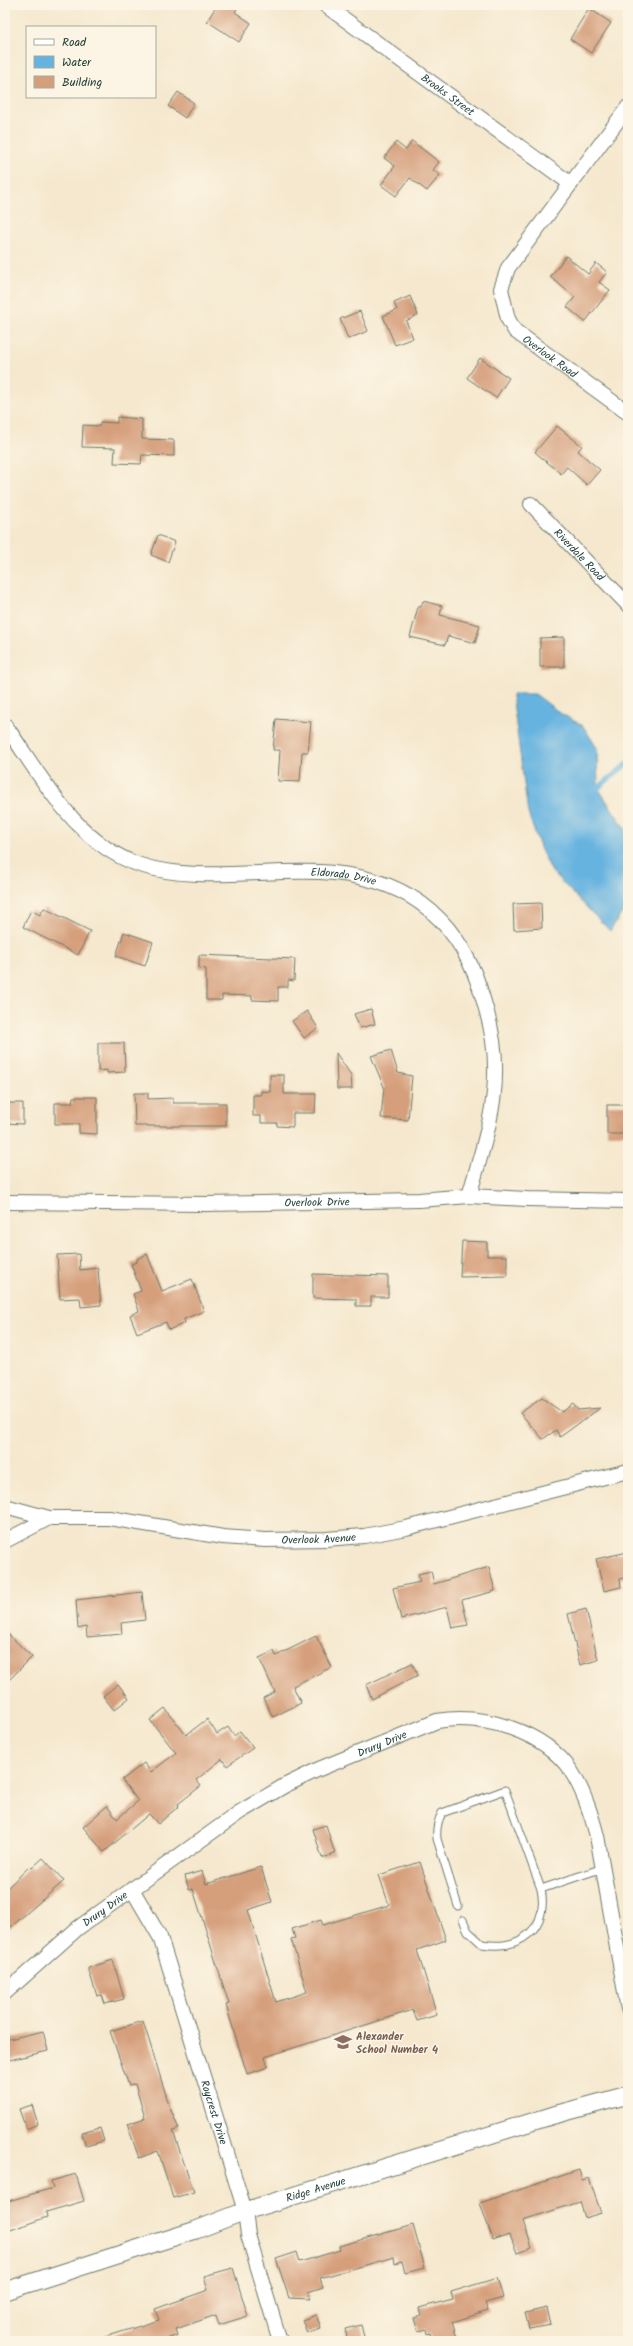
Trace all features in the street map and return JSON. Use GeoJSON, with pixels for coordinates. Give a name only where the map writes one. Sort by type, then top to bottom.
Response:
{"type":"FeatureCollection","features":[{"type":"Feature","properties":{"kind":"street","name":"Brooks Street"},"geometry":{"type":"LineString","coordinates":[[325,5],[571,184]]}},
{"type":"Feature","properties":{"kind":"street","name":"Overlook Road"},"geometry":{"type":"LineString","coordinates":[[628,107],[508,268],[501,289],[508,319],[515,331],[528,343],[628,413]]}},
{"type":"Feature","properties":{"kind":"street","name":"Riverdale Road"},"geometry":{"type":"LineString","coordinates":[[531,504],[628,605]]}},
{"type":"Feature","properties":{"kind":"street","name":"Eldorado Drive"},"geometry":{"type":"LineString","coordinates":[[5,725],[68,812],[93,839],[139,865],[193,873],[332,873],[372,879],[410,895],[438,916],[462,945],[479,981],[492,1028],[495,1074],[484,1140],[469,1196]]}},
{"type":"Feature","properties":{"kind":"street","name":"Overlook Drive"},"geometry":{"type":"LineString","coordinates":[[5,1202],[206,1204],[419,1200],[469,1196],[527,1200],[628,1201]]}},
{"type":"Feature","properties":{"kind":"street","name":"Overlook Avenue"},"geometry":{"type":"LineString","coordinates":[[5,1506],[49,1518],[108,1518],[223,1537],[265,1540],[326,1539],[364,1536],[406,1528],[628,1471]]}},
{"type":"Feature","properties":{"kind":"street"},"geometry":{"type":"LineString","coordinates":[[5,1541],[49,1518]]}},
{"type":"Feature","properties":{"kind":"street","name":"Drury Drive"},"geometry":{"type":"LineString","coordinates":[[5,1993],[78,1928],[240,1812],[284,1786],[319,1768],[437,1721],[456,1718],[477,1719],[522,1732],[540,1744],[570,1770],[591,1812],[603,1868],[628,2009]]}},
{"type":"Feature","properties":{"kind":"street","name":"Roycrest Drive"},"geometry":{"type":"LineString","coordinates":[[132,1890],[160,1937],[246,2211],[248,2235],[280,2341]]}},
{"type":"Feature","properties":{"kind":"street","name":"Ridge Avenue"},"geometry":{"type":"LineString","coordinates":[[5,2291],[196,2230],[246,2211],[554,2115],[628,2096]]}},
{"type":"Feature","properties":{"kind":"lane"},"geometry":{"type":"LineString","coordinates":[[458,1906],[437,1839],[436,1829],[442,1813],[505,1790],[541,1889],[544,1904],[537,1926],[525,1937],[510,1945],[482,1944],[468,1931],[463,1920]]}},
{"type":"Feature","properties":{"kind":"lane"},"geometry":{"type":"LineString","coordinates":[[541,1889],[603,1868]]}},
{"type":"Feature","properties":{"kind":"water"},"geometry":{"type":"Polygon","coordinates":[[[512,694],[535,694],[560,713],[583,726],[597,748],[598,788],[628,833],[628,897],[622,913],[610,931],[552,872],[541,850],[528,813],[512,694]]]}},
{"type":"Feature","properties":{"kind":"building"},"geometry":{"type":"Polygon","coordinates":[[[217,5],[239,5],[235,12],[251,23],[239,42],[207,21],[217,5]]]}},
{"type":"Feature","properties":{"kind":"building"},"geometry":{"type":"Polygon","coordinates":[[[589,8],[611,23],[591,53],[570,39],[589,8]]]}},
{"type":"Feature","properties":{"kind":"building"},"geometry":{"type":"Polygon","coordinates":[[[178,92],[194,103],[185,118],[168,106],[178,92]]]}},
{"type":"Feature","properties":{"kind":"building"},"geometry":{"type":"Polygon","coordinates":[[[412,141],[439,162],[433,170],[440,175],[427,191],[410,178],[396,196],[381,185],[395,166],[384,158],[396,142],[406,150],[412,141]]]}},
{"type":"Feature","properties":{"kind":"building"},"geometry":{"type":"Polygon","coordinates":[[[566,256],[588,274],[596,263],[607,272],[599,282],[610,290],[585,322],[567,307],[575,297],[550,277],[566,256]]]}},
{"type":"Feature","properties":{"kind":"building"},"geometry":{"type":"Polygon","coordinates":[[[410,296],[418,315],[406,321],[413,338],[395,345],[383,316],[397,310],[394,303],[410,296]]]}},
{"type":"Feature","properties":{"kind":"building"},"geometry":{"type":"Polygon","coordinates":[[[360,311],[368,331],[348,339],[340,319],[360,311]]]}},
{"type":"Feature","properties":{"kind":"building"},"geometry":{"type":"Polygon","coordinates":[[[480,358],[509,378],[496,398],[467,378],[480,358]]]}},
{"type":"Feature","properties":{"kind":"building"},"geometry":{"type":"Polygon","coordinates":[[[117,417],[142,419],[142,439],[174,440],[174,456],[142,455],[141,464],[114,463],[115,448],[82,447],[83,425],[100,426],[100,422],[117,423],[117,417]]]}},
{"type":"Feature","properties":{"kind":"building"},"geometry":{"type":"Polygon","coordinates":[[[557,426],[582,446],[578,451],[600,470],[587,485],[567,467],[561,474],[535,452],[557,426]]]}},
{"type":"Feature","properties":{"kind":"building"},"geometry":{"type":"Polygon","coordinates":[[[158,535],[175,542],[168,562],[151,555],[158,535]]]}},
{"type":"Feature","properties":{"kind":"building"},"geometry":{"type":"Polygon","coordinates":[[[423,601],[442,606],[440,615],[480,625],[475,643],[448,636],[445,645],[410,637],[418,607],[421,607],[423,601]]]}},
{"type":"Feature","properties":{"kind":"building"},"geometry":{"type":"Polygon","coordinates":[[[564,637],[564,667],[540,667],[540,638],[564,637]]]}},
{"type":"Feature","properties":{"kind":"building"},"geometry":{"type":"Polygon","coordinates":[[[276,719],[311,722],[308,752],[302,752],[300,782],[278,781],[280,750],[273,750],[276,719]]]}},
{"type":"Feature","properties":{"kind":"building"},"geometry":{"type":"Polygon","coordinates":[[[541,903],[542,928],[514,930],[513,904],[541,903]]]}},
{"type":"Feature","properties":{"kind":"building"},"geometry":{"type":"Polygon","coordinates":[[[44,908],[90,931],[78,955],[23,927],[31,910],[40,915],[44,908]]]}},
{"type":"Feature","properties":{"kind":"building"},"geometry":{"type":"Polygon","coordinates":[[[124,932],[153,942],[145,966],[116,956],[124,932]]]}},
{"type":"Feature","properties":{"kind":"building"},"geometry":{"type":"Polygon","coordinates":[[[199,955],[295,959],[294,981],[288,980],[288,987],[278,987],[278,1001],[252,1000],[252,996],[222,995],[222,1000],[206,1000],[206,969],[199,968],[199,955]]]}},
{"type":"Feature","properties":{"kind":"building"},"geometry":{"type":"Polygon","coordinates":[[[371,1009],[375,1024],[360,1028],[354,1014],[371,1009]]]}},
{"type":"Feature","properties":{"kind":"building"},"geometry":{"type":"Polygon","coordinates":[[[307,1011],[318,1028],[304,1038],[292,1021],[307,1011]]]}},
{"type":"Feature","properties":{"kind":"building"},"geometry":{"type":"Polygon","coordinates":[[[98,1043],[124,1043],[125,1072],[107,1073],[107,1070],[98,1071],[98,1043]]]}},
{"type":"Feature","properties":{"kind":"building"},"geometry":{"type":"Polygon","coordinates":[[[391,1050],[398,1073],[412,1076],[408,1120],[381,1118],[384,1087],[371,1056],[391,1050]]]}},
{"type":"Feature","properties":{"kind":"building"},"geometry":{"type":"Polygon","coordinates":[[[336,1053],[351,1075],[352,1089],[337,1089],[336,1053]]]}},
{"type":"Feature","properties":{"kind":"building"},"geometry":{"type":"Polygon","coordinates":[[[270,1075],[284,1075],[284,1094],[316,1094],[315,1113],[293,1113],[293,1127],[277,1126],[277,1123],[261,1123],[261,1116],[253,1116],[253,1095],[261,1095],[261,1091],[270,1092],[270,1075]]]}},
{"type":"Feature","properties":{"kind":"building"},"geometry":{"type":"Polygon","coordinates":[[[134,1093],[148,1093],[148,1099],[173,1098],[173,1103],[226,1103],[226,1126],[135,1126],[134,1093]]]}},
{"type":"Feature","properties":{"kind":"building"},"geometry":{"type":"Polygon","coordinates":[[[73,1097],[97,1097],[97,1134],[79,1133],[79,1124],[55,1124],[55,1103],[72,1103],[73,1097]]]}},
{"type":"Feature","properties":{"kind":"building"},"geometry":{"type":"Polygon","coordinates":[[[5,1103],[23,1103],[23,1124],[5,1123],[5,1103]]]}},
{"type":"Feature","properties":{"kind":"building"},"geometry":{"type":"Polygon","coordinates":[[[607,1105],[628,1105],[628,1134],[607,1134],[607,1105]]]}},
{"type":"Feature","properties":{"kind":"building"},"geometry":{"type":"Polygon","coordinates":[[[462,1241],[487,1242],[487,1256],[507,1256],[507,1276],[460,1277],[462,1241]]]}},
{"type":"Feature","properties":{"kind":"building"},"geometry":{"type":"Polygon","coordinates":[[[79,1254],[80,1270],[98,1268],[101,1305],[81,1307],[80,1298],[60,1299],[57,1255],[79,1254]]]}},
{"type":"Feature","properties":{"kind":"building"},"geometry":{"type":"Polygon","coordinates":[[[147,1254],[162,1291],[192,1279],[204,1311],[184,1319],[185,1323],[169,1330],[166,1322],[137,1333],[130,1315],[139,1311],[133,1294],[141,1291],[131,1264],[137,1262],[137,1259],[147,1254]]]}},
{"type":"Feature","properties":{"kind":"building"},"geometry":{"type":"Polygon","coordinates":[[[313,1274],[388,1276],[388,1297],[371,1297],[371,1306],[356,1306],[356,1299],[313,1298],[313,1274]]]}},
{"type":"Feature","properties":{"kind":"building"},"geometry":{"type":"Polygon","coordinates":[[[542,1398],[562,1412],[573,1404],[578,1410],[600,1408],[560,1437],[556,1430],[543,1439],[520,1413],[542,1398]]]}},
{"type":"Feature","properties":{"kind":"building"},"geometry":{"type":"Polygon","coordinates":[[[628,1552],[628,1577],[620,1579],[621,1587],[604,1591],[596,1559],[628,1552]]]}},
{"type":"Feature","properties":{"kind":"building"},"geometry":{"type":"Polygon","coordinates":[[[489,1567],[495,1591],[462,1600],[468,1625],[452,1628],[447,1607],[401,1619],[393,1588],[420,1582],[418,1574],[431,1571],[434,1584],[489,1567]]]}},
{"type":"Feature","properties":{"kind":"building"},"geometry":{"type":"Polygon","coordinates":[[[142,1592],[145,1620],[121,1623],[122,1634],[87,1637],[86,1627],[78,1629],[76,1600],[142,1592]]]}},
{"type":"Feature","properties":{"kind":"building"},"geometry":{"type":"Polygon","coordinates":[[[586,1609],[598,1660],[580,1665],[568,1614],[586,1609]]]}},
{"type":"Feature","properties":{"kind":"building"},"geometry":{"type":"Polygon","coordinates":[[[5,1631],[32,1657],[5,1684],[5,1631]]]}},
{"type":"Feature","properties":{"kind":"building"},"geometry":{"type":"Polygon","coordinates":[[[316,1636],[332,1667],[293,1686],[301,1703],[273,1717],[263,1698],[275,1692],[259,1658],[274,1651],[276,1656],[316,1636]]]}},
{"type":"Feature","properties":{"kind":"building"},"geometry":{"type":"Polygon","coordinates":[[[412,1663],[418,1675],[372,1699],[366,1685],[412,1663]]]}},
{"type":"Feature","properties":{"kind":"building"},"geometry":{"type":"Polygon","coordinates":[[[118,1684],[129,1698],[114,1710],[103,1696],[118,1684]]]}},
{"type":"Feature","properties":{"kind":"building"},"geometry":{"type":"Polygon","coordinates":[[[165,1708],[186,1735],[207,1719],[217,1734],[228,1727],[234,1736],[240,1731],[253,1748],[227,1766],[222,1759],[196,1780],[201,1786],[178,1804],[179,1806],[158,1824],[149,1814],[104,1852],[83,1827],[107,1806],[117,1819],[138,1801],[122,1780],[144,1763],[151,1772],[176,1753],[150,1720],[165,1708]]]}},
{"type":"Feature","properties":{"kind":"building"},"geometry":{"type":"Polygon","coordinates":[[[326,1825],[335,1854],[322,1858],[313,1829],[326,1825]]]}},
{"type":"Feature","properties":{"kind":"building"},"geometry":{"type":"Polygon","coordinates":[[[43,1858],[64,1881],[5,1932],[5,1890],[30,1866],[32,1868],[43,1858]]]}},
{"type":"Feature","properties":{"kind":"building"},"geometry":{"type":"Polygon","coordinates":[[[420,1862],[446,1940],[417,1950],[437,2015],[417,2021],[413,2010],[265,2057],[268,2067],[247,2074],[226,2005],[229,2004],[193,1889],[189,1890],[185,1876],[202,1871],[206,1884],[261,1867],[272,1902],[248,1910],[276,2002],[307,1992],[291,1939],[295,1938],[292,1929],[321,1920],[323,1925],[389,1905],[379,1875],[420,1862]]]}},
{"type":"Feature","properties":{"kind":"building"},"geometry":{"type":"Polygon","coordinates":[[[113,1960],[124,1999],[105,2004],[102,1995],[97,1996],[88,1968],[113,1960]]]}},
{"type":"Feature","properties":{"kind":"building"},"geometry":{"type":"Polygon","coordinates":[[[143,2021],[170,2108],[179,2129],[173,2131],[194,2192],[173,2198],[158,2151],[139,2158],[127,2124],[145,2118],[135,2084],[129,2086],[110,2031],[143,2021]]]}},
{"type":"Feature","properties":{"kind":"building"},"geometry":{"type":"Polygon","coordinates":[[[43,2031],[48,2051],[5,2061],[5,2040],[43,2031]]]}},
{"type":"Feature","properties":{"kind":"building"},"geometry":{"type":"Polygon","coordinates":[[[32,2105],[38,2124],[26,2129],[19,2109],[32,2105]]]}},
{"type":"Feature","properties":{"kind":"building"},"geometry":{"type":"Polygon","coordinates":[[[100,2128],[104,2141],[86,2146],[82,2133],[100,2128]]]}},
{"type":"Feature","properties":{"kind":"building"},"geometry":{"type":"Polygon","coordinates":[[[579,2170],[582,2180],[589,2178],[601,2213],[585,2218],[580,2202],[523,2220],[532,2248],[517,2253],[510,2234],[493,2240],[480,2203],[579,2170]]]}},
{"type":"Feature","properties":{"kind":"building"},"geometry":{"type":"Polygon","coordinates":[[[76,2174],[84,2201],[46,2212],[47,2217],[5,2232],[5,2202],[53,2188],[51,2181],[76,2174]]]}},
{"type":"Feature","properties":{"kind":"building"},"geometry":{"type":"Polygon","coordinates":[[[413,2225],[425,2268],[405,2273],[402,2261],[395,2263],[394,2257],[320,2278],[323,2287],[308,2292],[310,2299],[289,2298],[276,2259],[297,2252],[300,2262],[340,2250],[339,2246],[413,2225]]]}},
{"type":"Feature","properties":{"kind":"building"},"geometry":{"type":"Polygon","coordinates":[[[233,2268],[248,2316],[219,2325],[216,2315],[176,2329],[178,2335],[161,2341],[102,2341],[102,2338],[159,2320],[155,2309],[208,2290],[204,2276],[233,2268]]]}},
{"type":"Feature","properties":{"kind":"building"},"geometry":{"type":"Polygon","coordinates":[[[497,2278],[503,2298],[485,2303],[488,2311],[452,2322],[458,2341],[432,2341],[430,2333],[427,2334],[426,2329],[418,2332],[414,2318],[421,2316],[419,2308],[453,2299],[451,2292],[497,2278]]]}},
{"type":"Feature","properties":{"kind":"building"},"geometry":{"type":"Polygon","coordinates":[[[547,2308],[551,2325],[529,2329],[525,2313],[547,2308]]]}},
{"type":"Feature","properties":{"kind":"building"},"geometry":{"type":"Polygon","coordinates":[[[316,2315],[321,2328],[307,2333],[302,2320],[316,2315]]]}},
{"type":"Feature","properties":{"kind":"building"},"geometry":{"type":"Polygon","coordinates":[[[361,2325],[365,2341],[348,2341],[345,2329],[361,2325]]]}},
{"type":"Feature","properties":{"kind":"waterway"},"geometry":{"type":"LineString","coordinates":[[598,788],[628,763]]}},
{"type":"Feature","properties":{"kind":"place","name":"Alexander School Number 4"},"geometry":{"type":"Point","coordinates":[343,2042]}}]}
